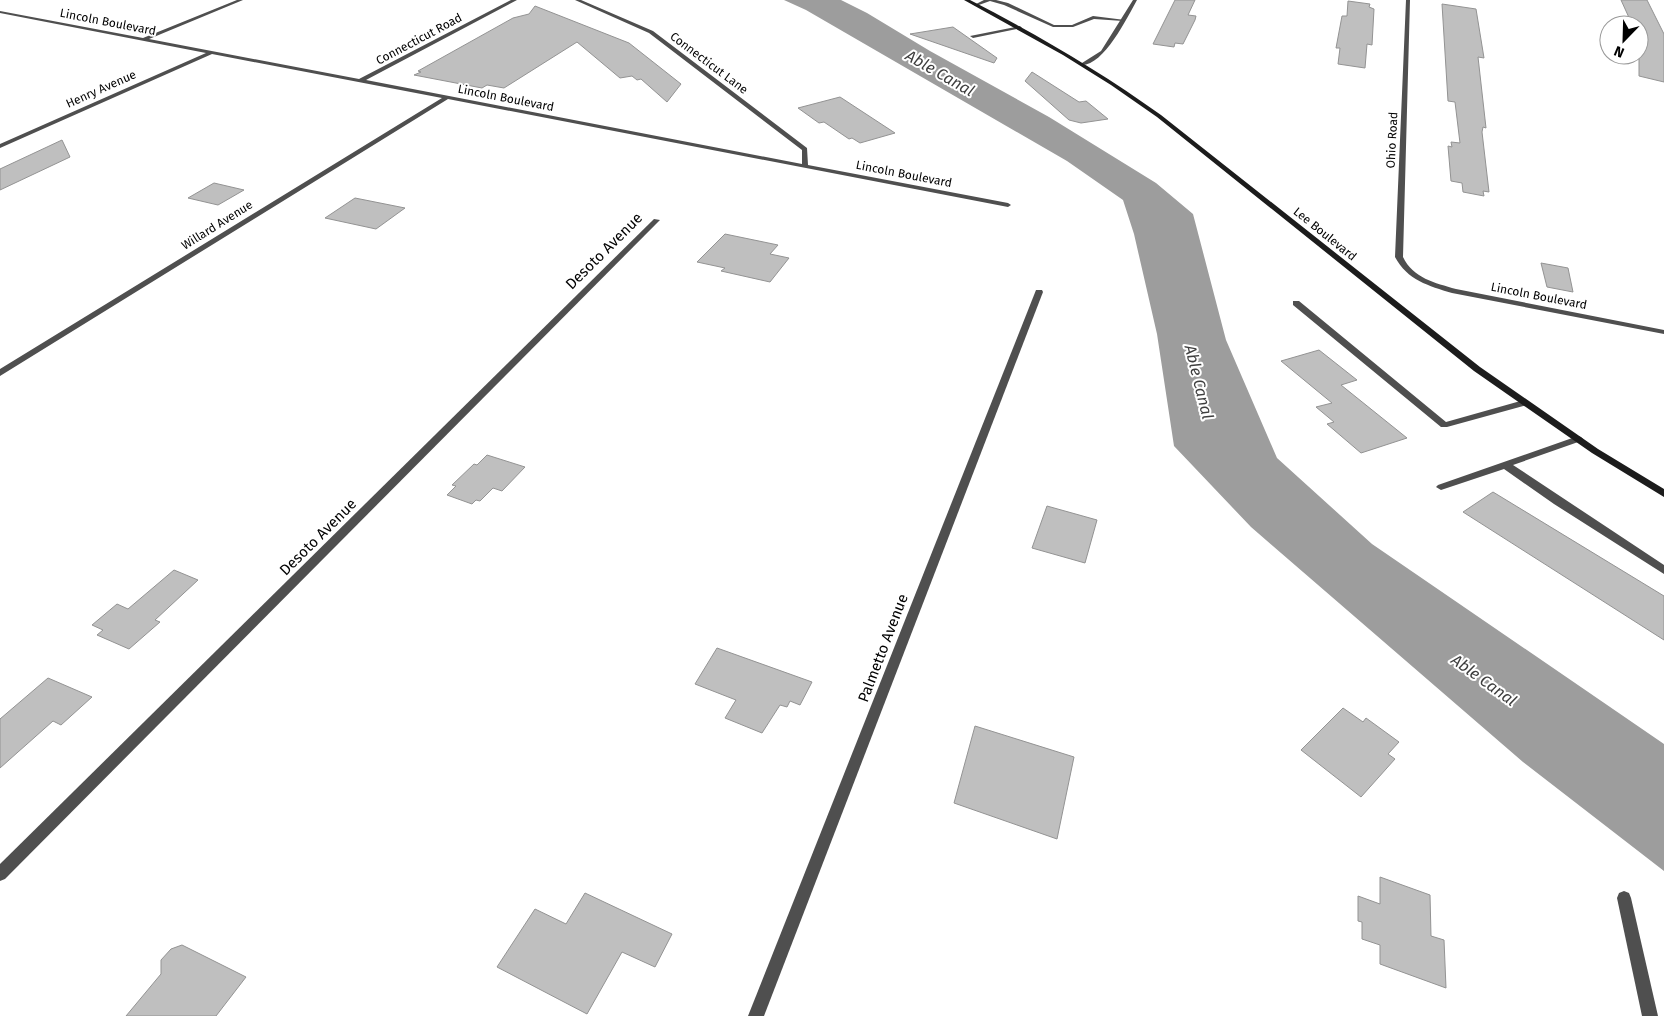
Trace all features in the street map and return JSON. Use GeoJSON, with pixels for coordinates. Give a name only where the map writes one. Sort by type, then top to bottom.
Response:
{"type":"FeatureCollection","features":[{"type":"Feature","properties":{"kind":"main road","name":"Lee Boulevard"},"geometry":{"type":"LineString","coordinates":[[966,0],[1020,27],[1084,64],[1159,116],[1407,314],[1524,403],[1664,494]]}},
{"type":"Feature","properties":{"kind":"street"},"geometry":{"type":"LineString","coordinates":[[142,40],[241,0]]}},
{"type":"Feature","properties":{"kind":"street","name":"Connecticut Road"},"geometry":{"type":"LineString","coordinates":[[360,81],[515,0]]}},
{"type":"Feature","properties":{"kind":"street","name":"Connecticut Lane"},"geometry":{"type":"LineString","coordinates":[[577,0],[639,26],[675,49],[805,149],[805,167]]}},
{"type":"Feature","properties":{"kind":"street"},"geometry":{"type":"LineString","coordinates":[[976,5],[989,0],[1006,4],[1053,26],[1063,28],[1073,26],[1093,17],[1123,20]]}},
{"type":"Feature","properties":{"kind":"street"},"geometry":{"type":"LineString","coordinates":[[1084,64],[1103,52],[1135,0]]}},
{"type":"Feature","properties":{"kind":"street","name":"Ohio Road"},"geometry":{"type":"LineString","coordinates":[[1408,0],[1399,257],[1402,264],[1412,275]]}},
{"type":"Feature","properties":{"kind":"street","name":"Lincoln Boulevard"},"geometry":{"type":"LineString","coordinates":[[0,12],[1008,205]]}},
{"type":"Feature","properties":{"kind":"street"},"geometry":{"type":"LineString","coordinates":[[0,18],[10,14]]}},
{"type":"Feature","properties":{"kind":"street"},"geometry":{"type":"LineString","coordinates":[[973,36],[1020,27]]}},
{"type":"Feature","properties":{"kind":"street","name":"Henry Avenue"},"geometry":{"type":"LineString","coordinates":[[0,146],[211,53]]}},
{"type":"Feature","properties":{"kind":"street","name":"Willard Avenue"},"geometry":{"type":"LineString","coordinates":[[0,372],[446,98]]}},
{"type":"Feature","properties":{"kind":"street","name":"Desoto Avenue"},"geometry":{"type":"LineString","coordinates":[[0,874],[656,220]]}},
{"type":"Feature","properties":{"kind":"street","name":"Lincoln Boulevard"},"geometry":{"type":"LineString","coordinates":[[1412,275],[1429,284],[1454,291],[1664,332]]}},
{"type":"Feature","properties":{"kind":"street","name":"Palmetto Avenue"},"geometry":{"type":"LineString","coordinates":[[756,1016],[1039,292]]}},
{"type":"Feature","properties":{"kind":"street"},"geometry":{"type":"LineString","coordinates":[[1296,303],[1444,425],[1524,403]]}},
{"type":"Feature","properties":{"kind":"street"},"geometry":{"type":"LineString","coordinates":[[1441,486],[1578,439]]}},
{"type":"Feature","properties":{"kind":"street"},"geometry":{"type":"LineString","coordinates":[[1504,464],[1558,502],[1664,570]]}},
{"type":"Feature","properties":{"kind":"street"},"geometry":{"type":"LineString","coordinates":[[1624,898],[1650,1016]]}},
{"type":"Feature","properties":{"kind":"water","name":"Able Canal"},"geometry":{"type":"Polygon","coordinates":[[[784,0],[841,0],[867,13],[930,51],[1049,117],[1156,183],[1193,214],[1226,340],[1277,458],[1372,544],[1664,744],[1664,871],[1523,762],[1251,527],[1174,446],[1157,334],[1134,234],[1123,200],[1067,161],[806,10],[784,0]]]}},
{"type":"Feature","properties":{"kind":"building"},"geometry":{"type":"Polygon","coordinates":[[[1175,0],[1195,0],[1188,15],[1196,16],[1195,20],[1183,44],[1175,43],[1174,47],[1153,44],[1175,0]]]}},
{"type":"Feature","properties":{"kind":"building"},"geometry":{"type":"Polygon","coordinates":[[[1621,0],[1647,0],[1664,34],[1664,82],[1639,76],[1639,65],[1649,65],[1649,15],[1628,15],[1621,0]]]}},
{"type":"Feature","properties":{"kind":"building"},"geometry":{"type":"Polygon","coordinates":[[[1348,1],[1370,4],[1369,7],[1374,9],[1372,45],[1367,44],[1365,68],[1338,64],[1340,48],[1336,48],[1342,16],[1347,16],[1348,1]]]}},
{"type":"Feature","properties":{"kind":"building"},"geometry":{"type":"Polygon","coordinates":[[[1442,4],[1476,9],[1484,58],[1478,57],[1486,128],[1483,127],[1482,132],[1489,192],[1483,191],[1484,196],[1463,192],[1462,183],[1451,181],[1448,146],[1452,147],[1451,142],[1460,143],[1455,102],[1448,101],[1442,4]]]}},
{"type":"Feature","properties":{"kind":"building"},"geometry":{"type":"Polygon","coordinates":[[[535,6],[629,43],[681,84],[667,102],[641,79],[637,80],[632,76],[620,78],[577,42],[504,88],[487,85],[482,88],[414,75],[513,18],[529,14],[535,6]]]}},
{"type":"Feature","properties":{"kind":"building"},"geometry":{"type":"Polygon","coordinates":[[[953,27],[997,58],[994,63],[910,34],[953,27]]]}},
{"type":"Feature","properties":{"kind":"building"},"geometry":{"type":"Polygon","coordinates":[[[1032,72],[1079,102],[1086,101],[1108,119],[1081,123],[1069,120],[1025,81],[1032,72]]]}},
{"type":"Feature","properties":{"kind":"building"},"geometry":{"type":"Polygon","coordinates":[[[840,97],[895,133],[860,143],[852,138],[849,139],[824,122],[819,123],[798,108],[840,97]]]}},
{"type":"Feature","properties":{"kind":"building"},"geometry":{"type":"Polygon","coordinates":[[[62,140],[70,157],[0,190],[0,169],[62,140]]]}},
{"type":"Feature","properties":{"kind":"building"},"geometry":{"type":"Polygon","coordinates":[[[214,183],[244,190],[218,205],[188,198],[214,183]]]}},
{"type":"Feature","properties":{"kind":"building"},"geometry":{"type":"Polygon","coordinates":[[[355,198],[405,208],[376,229],[325,218],[355,198]]]}},
{"type":"Feature","properties":{"kind":"building"},"geometry":{"type":"Polygon","coordinates":[[[725,234],[778,245],[770,254],[789,258],[770,282],[721,271],[725,268],[697,262],[725,234]]]}},
{"type":"Feature","properties":{"kind":"building"},"geometry":{"type":"Polygon","coordinates":[[[1541,263],[1568,268],[1573,292],[1547,287],[1541,263]]]}},
{"type":"Feature","properties":{"kind":"building"},"geometry":{"type":"Polygon","coordinates":[[[1319,350],[1357,380],[1341,385],[1407,438],[1361,453],[1327,424],[1334,422],[1316,407],[1332,403],[1281,361],[1319,350]]]}},
{"type":"Feature","properties":{"kind":"building"},"geometry":{"type":"Polygon","coordinates":[[[487,455],[525,467],[502,491],[493,488],[480,501],[476,500],[472,504],[447,495],[456,486],[452,485],[474,464],[477,465],[487,455]]]}},
{"type":"Feature","properties":{"kind":"building"},"geometry":{"type":"Polygon","coordinates":[[[1493,492],[1664,596],[1664,640],[1463,512],[1493,492]]]}},
{"type":"Feature","properties":{"kind":"building"},"geometry":{"type":"Polygon","coordinates":[[[1047,506],[1097,520],[1085,563],[1032,548],[1047,506]]]}},
{"type":"Feature","properties":{"kind":"building"},"geometry":{"type":"Polygon","coordinates":[[[174,570],[198,580],[155,620],[160,622],[129,649],[97,635],[103,630],[92,625],[117,604],[128,609],[174,570]]]}},
{"type":"Feature","properties":{"kind":"building"},"geometry":{"type":"Polygon","coordinates":[[[717,648],[812,682],[800,705],[790,701],[787,707],[780,705],[762,733],[725,718],[736,700],[695,684],[717,648]]]}},
{"type":"Feature","properties":{"kind":"building"},"geometry":{"type":"Polygon","coordinates":[[[48,678],[92,697],[61,725],[53,721],[0,768],[0,719],[48,678]]]}},
{"type":"Feature","properties":{"kind":"building"},"geometry":{"type":"Polygon","coordinates":[[[1343,708],[1363,722],[1366,718],[1399,742],[1388,754],[1395,759],[1361,797],[1301,750],[1343,708]]]}},
{"type":"Feature","properties":{"kind":"building"},"geometry":{"type":"Polygon","coordinates":[[[975,726],[1074,757],[1057,839],[954,803],[975,726]]]}},
{"type":"Feature","properties":{"kind":"building"},"geometry":{"type":"Polygon","coordinates":[[[1380,877],[1430,895],[1431,936],[1444,940],[1446,988],[1380,964],[1380,945],[1362,939],[1362,922],[1358,921],[1358,896],[1380,904],[1380,877]]]}},
{"type":"Feature","properties":{"kind":"building"},"geometry":{"type":"Polygon","coordinates":[[[585,893],[672,934],[655,967],[622,952],[587,1014],[497,967],[535,909],[566,924],[585,893]]]}},
{"type":"Feature","properties":{"kind":"building"},"geometry":{"type":"Polygon","coordinates":[[[182,945],[246,977],[216,1016],[126,1016],[161,974],[161,960],[171,949],[182,945]]]}}]}
